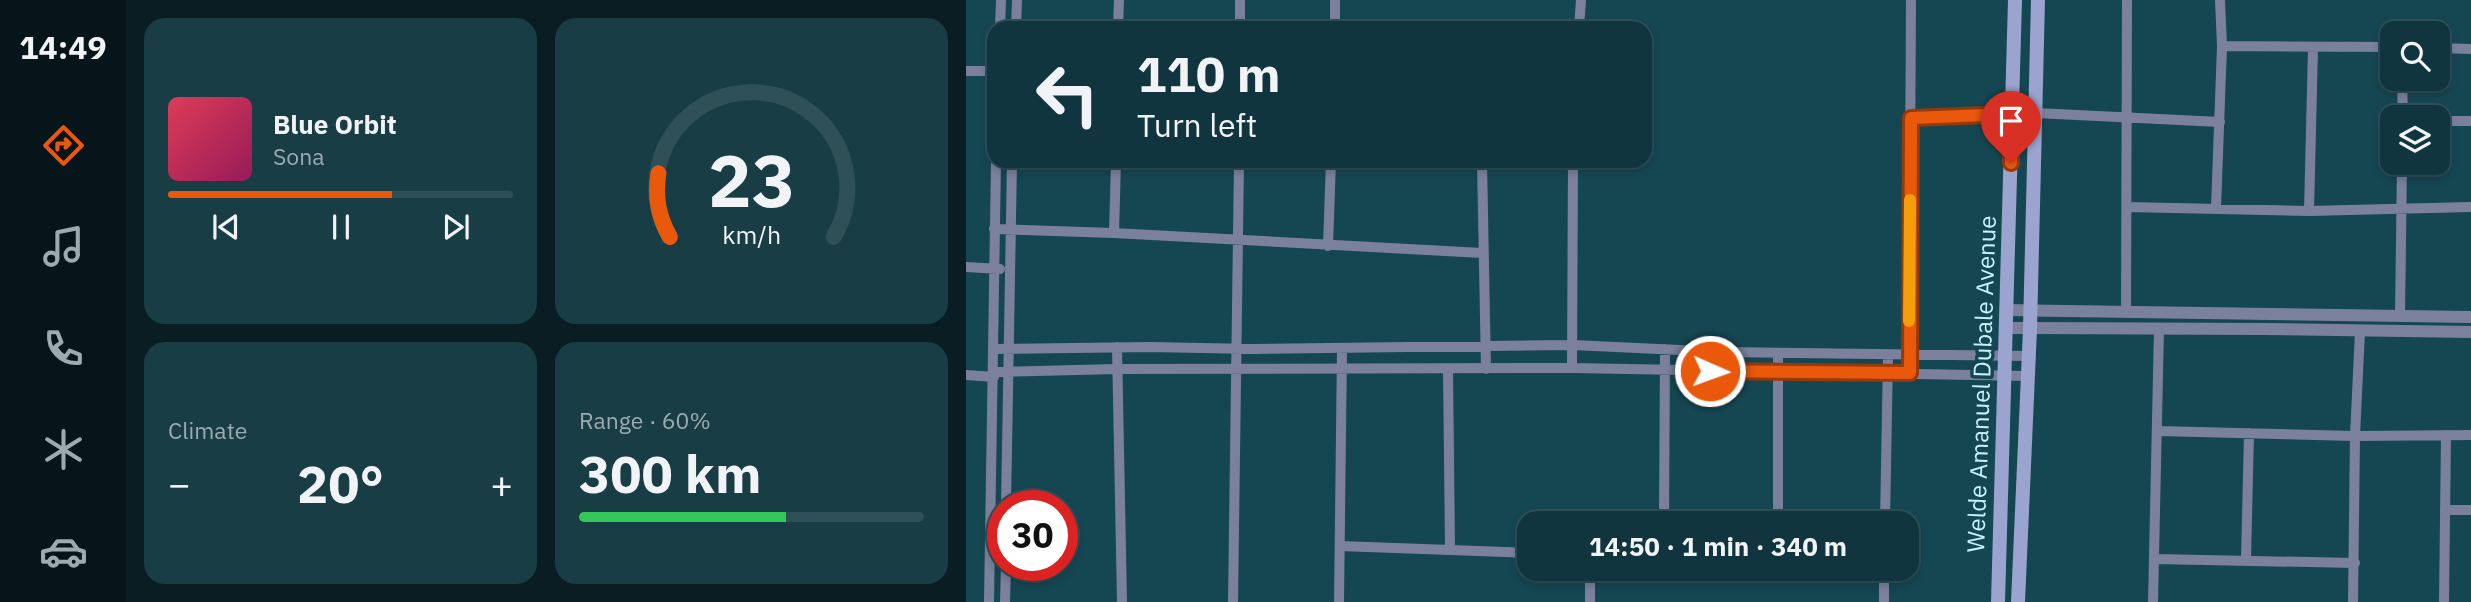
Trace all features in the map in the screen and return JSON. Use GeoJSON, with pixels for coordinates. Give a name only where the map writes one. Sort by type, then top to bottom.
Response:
{"type":"FeatureCollection","features":[{"type":"Feature","properties":{"kind":"main road","name":"Welde Amanuel Dubale Avenue"},"geometry":{"type":"LineString","coordinates":[[1998,602],[2015,0]]}},
{"type":"Feature","properties":{"kind":"main road"},"geometry":{"type":"LineString","coordinates":[[2018,602],[2031,311],[2038,0]]}},
{"type":"Feature","properties":{"kind":"street"},"geometry":{"type":"LineString","coordinates":[[1000,21],[1001,0]]}},
{"type":"Feature","properties":{"kind":"street"},"geometry":{"type":"LineString","coordinates":[[1016,21],[1017,0]]}},
{"type":"Feature","properties":{"kind":"street"},"geometry":{"type":"LineString","coordinates":[[1118,21],[1119,0]]}},
{"type":"Feature","properties":{"kind":"street"},"geometry":{"type":"LineString","coordinates":[[1240,0],[1240,21]]}},
{"type":"Feature","properties":{"kind":"street"},"geometry":{"type":"LineString","coordinates":[[1335,0],[1335,21]]}},
{"type":"Feature","properties":{"kind":"street"},"geometry":{"type":"LineString","coordinates":[[1580,21],[1581,0]]}},
{"type":"Feature","properties":{"kind":"street"},"geometry":{"type":"LineString","coordinates":[[1910,373],[1911,0]]}},
{"type":"Feature","properties":{"kind":"street"},"geometry":{"type":"LineString","coordinates":[[2126,312],[2127,0]]}},
{"type":"Feature","properties":{"kind":"street"},"geometry":{"type":"LineString","coordinates":[[2216,208],[2222,46],[2220,0]]}},
{"type":"Feature","properties":{"kind":"street"},"geometry":{"type":"LineString","coordinates":[[2222,46],[2380,47]]}},
{"type":"Feature","properties":{"kind":"street"},"geometry":{"type":"LineString","coordinates":[[2309,211],[2313,48]]}},
{"type":"Feature","properties":{"kind":"street"},"geometry":{"type":"LineString","coordinates":[[2450,48],[2471,49]]}},
{"type":"Feature","properties":{"kind":"street"},"geometry":{"type":"LineString","coordinates":[[966,71],[987,71]]}},
{"type":"Feature","properties":{"kind":"street"},"geometry":{"type":"LineString","coordinates":[[2036,113],[2220,122]]}},
{"type":"Feature","properties":{"kind":"street"},"geometry":{"type":"LineString","coordinates":[[1911,118],[2012,114]]}},
{"type":"Feature","properties":{"kind":"street"},"geometry":{"type":"LineString","coordinates":[[2450,121],[2471,121]]}},
{"type":"Feature","properties":{"kind":"street"},"geometry":{"type":"LineString","coordinates":[[989,602],[996,168]]}},
{"type":"Feature","properties":{"kind":"street"},"geometry":{"type":"LineString","coordinates":[[1006,490],[1012,168]]}},
{"type":"Feature","properties":{"kind":"street"},"geometry":{"type":"LineString","coordinates":[[1114,233],[1115,168]]}},
{"type":"Feature","properties":{"kind":"street"},"geometry":{"type":"LineString","coordinates":[[1233,602],[1239,168]]}},
{"type":"Feature","properties":{"kind":"street"},"geometry":{"type":"LineString","coordinates":[[1328,246],[1331,168]]}},
{"type":"Feature","properties":{"kind":"street"},"geometry":{"type":"LineString","coordinates":[[1482,168],[1486,369]]}},
{"type":"Feature","properties":{"kind":"street"},"geometry":{"type":"LineString","coordinates":[[1572,368],[1573,168]]}},
{"type":"Feature","properties":{"kind":"street"},"geometry":{"type":"LineString","coordinates":[[2400,317],[2402,175]]}},
{"type":"Feature","properties":{"kind":"street"},"geometry":{"type":"LineString","coordinates":[[2127,207],[2309,211],[2471,207]]}},
{"type":"Feature","properties":{"kind":"street"},"geometry":{"type":"LineString","coordinates":[[994,229],[1482,253]]}},
{"type":"Feature","properties":{"kind":"street"},"geometry":{"type":"LineString","coordinates":[[966,267],[1010,270]]}},
{"type":"Feature","properties":{"kind":"street"},"geometry":{"type":"LineString","coordinates":[[2007,310],[2471,317]]}},
{"type":"Feature","properties":{"kind":"street"},"geometry":{"type":"LineString","coordinates":[[2006,328],[2265,328],[2471,332]]}},
{"type":"Feature","properties":{"kind":"street"},"geometry":{"type":"LineString","coordinates":[[2153,602],[2159,329]]}},
{"type":"Feature","properties":{"kind":"street"},"geometry":{"type":"LineString","coordinates":[[2353,602],[2355,436],[2360,331]]}},
{"type":"Feature","properties":{"kind":"street"},"geometry":{"type":"LineString","coordinates":[[994,349],[1573,345],[1778,353],[2029,356]]}},
{"type":"Feature","properties":{"kind":"street"},"geometry":{"type":"LineString","coordinates":[[1116,347],[1122,602]]}},
{"type":"Feature","properties":{"kind":"street"},"geometry":{"type":"LineString","coordinates":[[1339,602],[1342,348]]}},
{"type":"Feature","properties":{"kind":"street"},"geometry":{"type":"LineString","coordinates":[[1664,511],[1665,349]]}},
{"type":"Feature","properties":{"kind":"street"},"geometry":{"type":"LineString","coordinates":[[1778,353],[1778,511]]}},
{"type":"Feature","properties":{"kind":"street"},"geometry":{"type":"LineString","coordinates":[[1885,511],[1888,355]]}},
{"type":"Feature","properties":{"kind":"street"},"geometry":{"type":"LineString","coordinates":[[966,375],[1117,369],[1572,368],[2028,376]]}},
{"type":"Feature","properties":{"kind":"street"},"geometry":{"type":"LineString","coordinates":[[1448,369],[1450,548]]}},
{"type":"Feature","properties":{"kind":"street"},"geometry":{"type":"LineString","coordinates":[[2158,431],[2355,436],[2471,435]]}},
{"type":"Feature","properties":{"kind":"street"},"geometry":{"type":"LineString","coordinates":[[2246,560],[2249,433]]}},
{"type":"Feature","properties":{"kind":"street"},"geometry":{"type":"LineString","coordinates":[[2444,602],[2446,435]]}},
{"type":"Feature","properties":{"kind":"street"},"geometry":{"type":"LineString","coordinates":[[2445,509],[2471,510]]}},
{"type":"Feature","properties":{"kind":"street"},"geometry":{"type":"LineString","coordinates":[[1340,546],[1517,552]]}},
{"type":"Feature","properties":{"kind":"street"},"geometry":{"type":"LineString","coordinates":[[2155,559],[2355,563]]}},
{"type":"Feature","properties":{"kind":"street"},"geometry":{"type":"LineString","coordinates":[[1005,602],[1006,581]]}},
{"type":"Feature","properties":{"kind":"street"},"geometry":{"type":"LineString","coordinates":[[1590,581],[1590,602]]}},
{"type":"Feature","properties":{"kind":"street"},"geometry":{"type":"LineString","coordinates":[[1884,581],[1884,602]]}},
{"type":"Feature","properties":{"kind":"slow traffic"},"geometry":{"type":"LineString","coordinates":[[1909,321],[1910,200]]}},
{"type":"Feature","properties":{"kind":"route"},"geometry":{"type":"LineString","coordinates":[[1710,371],[1910,373],[1908,341],[1911,118],[2012,114],[2011,163]]}}]}
